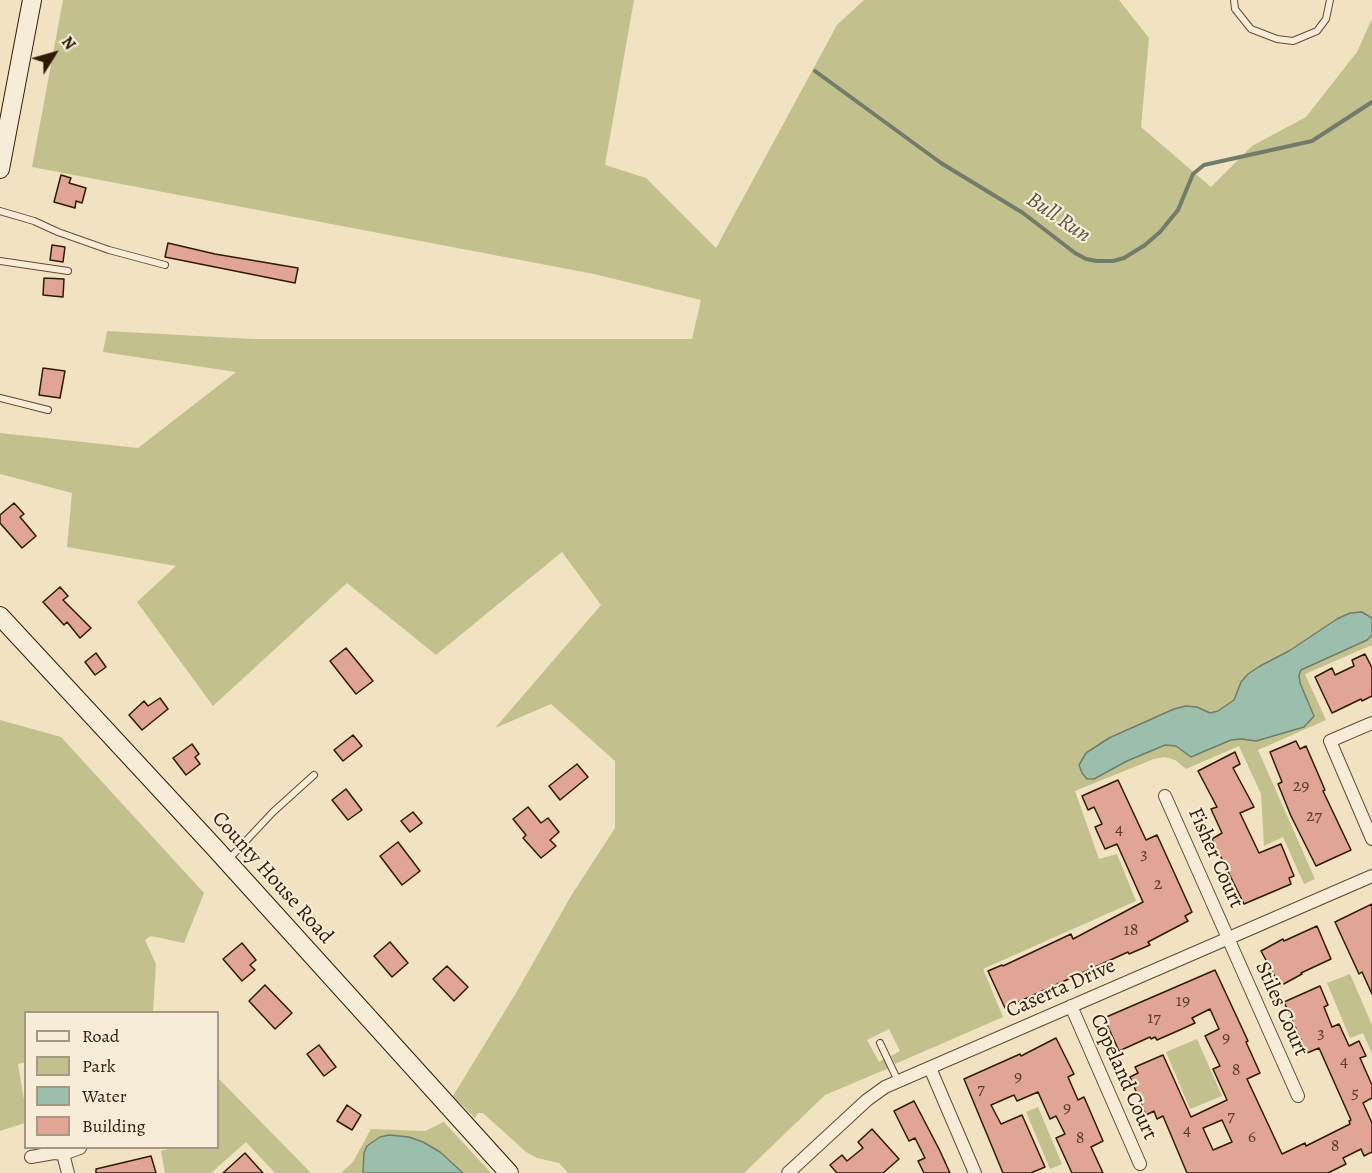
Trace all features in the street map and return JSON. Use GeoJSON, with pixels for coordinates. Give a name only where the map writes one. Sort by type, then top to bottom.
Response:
{"type":"FeatureCollection","features":[{"type":"Feature","properties":{"kind":"street"},"geometry":{"type":"LineString","coordinates":[[0,169],[32,0]]}},
{"type":"Feature","properties":{"kind":"street","name":"County House Road"},"geometry":{"type":"LineString","coordinates":[[0,616],[509,1173]]}},
{"type":"Feature","properties":{"kind":"street"},"geometry":{"type":"LineString","coordinates":[[1372,723],[1330,741],[1372,839]]}},
{"type":"Feature","properties":{"kind":"street","name":"Fisher Court"},"geometry":{"type":"LineString","coordinates":[[1165,796],[1228,937]]}},
{"type":"Feature","properties":{"kind":"street","name":"Caserta Drive"},"geometry":{"type":"LineString","coordinates":[[788,1173],[873,1095],[898,1081],[1372,876]]}},
{"type":"Feature","properties":{"kind":"street","name":"Stiles Court"},"geometry":{"type":"LineString","coordinates":[[1228,937],[1298,1096]]}},
{"type":"Feature","properties":{"kind":"street","name":"Copeland Court"},"geometry":{"type":"LineString","coordinates":[[1071,1006],[1140,1164]]}},
{"type":"Feature","properties":{"kind":"street"},"geometry":{"type":"LineString","coordinates":[[930,1068],[975,1173]]}},
{"type":"Feature","properties":{"kind":"street"},"geometry":{"type":"LineString","coordinates":[[31,1157],[54,1153],[63,1154],[77,1149]]}},
{"type":"Feature","properties":{"kind":"street"},"geometry":{"type":"LineString","coordinates":[[63,1154],[68,1173]]}},
{"type":"Feature","properties":{"kind":"lane"},"geometry":{"type":"LineString","coordinates":[[1234,0],[1235,9],[1251,29],[1277,39],[1293,41],[1317,31],[1326,19],[1330,0]]}},
{"type":"Feature","properties":{"kind":"lane"},"geometry":{"type":"LineString","coordinates":[[0,211],[34,221],[109,250],[165,265]]}},
{"type":"Feature","properties":{"kind":"lane"},"geometry":{"type":"LineString","coordinates":[[0,261],[68,271]]}},
{"type":"Feature","properties":{"kind":"lane"},"geometry":{"type":"LineString","coordinates":[[0,398],[48,410]]}},
{"type":"Feature","properties":{"kind":"lane"},"geometry":{"type":"LineString","coordinates":[[226,862],[273,812],[314,775]]}},
{"type":"Feature","properties":{"kind":"lane"},"geometry":{"type":"LineString","coordinates":[[880,1043],[898,1081]]}},
{"type":"Feature","properties":{"kind":"green space"},"geometry":{"type":"Polygon","coordinates":[[[63,0],[634,0],[605,165],[646,178],[716,248],[837,25],[864,0],[1119,0],[1149,38],[1141,127],[1211,187],[1252,146],[1306,117],[1357,52],[1372,19],[1372,645],[1305,674],[1326,720],[1258,750],[1315,879],[1304,884],[1283,837],[1264,846],[1261,794],[1239,746],[1186,769],[1175,760],[1165,757],[1154,759],[1075,791],[1099,859],[1117,854],[1136,901],[983,969],[1003,1017],[895,1064],[891,1056],[900,1051],[889,1029],[867,1040],[879,1062],[884,1059],[889,1068],[825,1095],[744,1173],[568,1173],[559,1163],[537,1158],[526,1152],[483,1113],[478,1113],[475,1118],[453,1096],[516,993],[571,896],[615,828],[615,761],[551,704],[495,728],[601,605],[562,552],[436,655],[347,583],[213,706],[137,602],[176,566],[67,547],[72,493],[0,474],[0,433],[138,448],[236,372],[103,352],[107,331],[253,339],[692,339],[701,300],[594,274],[32,167],[63,0]]]}},
{"type":"Feature","properties":{"kind":"green space"},"geometry":{"type":"Polygon","coordinates":[[[0,720],[61,737],[204,893],[184,943],[151,936],[145,940],[156,964],[153,1011],[24,1011],[24,1062],[18,1064],[24,1100],[24,1123],[0,1131],[0,720]]]}},
{"type":"Feature","properties":{"kind":"green space"},"geometry":{"type":"Polygon","coordinates":[[[1350,974],[1372,1025],[1372,1054],[1363,1033],[1350,1038],[1327,983],[1350,974]]]}},
{"type":"Feature","properties":{"kind":"green space"},"geometry":{"type":"Polygon","coordinates":[[[1197,1039],[1222,1096],[1190,1109],[1166,1052],[1197,1039]]]}},
{"type":"Feature","properties":{"kind":"green space"},"geometry":{"type":"Polygon","coordinates":[[[219,1079],[311,1173],[275,1173],[246,1142],[211,1173],[165,1173],[161,1151],[219,1149],[219,1079]]]}},
{"type":"Feature","properties":{"kind":"green space"},"geometry":{"type":"Polygon","coordinates":[[[1038,1107],[1062,1164],[1050,1169],[1026,1112],[1038,1107]]]}},
{"type":"Feature","properties":{"kind":"green space"},"geometry":{"type":"Polygon","coordinates":[[[444,1122],[491,1173],[341,1173],[353,1162],[371,1129],[425,1131],[444,1122]]]}},
{"type":"Feature","properties":{"kind":"water"},"geometry":{"type":"Polygon","coordinates":[[[1362,612],[1372,618],[1372,635],[1367,640],[1301,670],[1300,683],[1314,716],[1304,727],[1256,741],[1231,740],[1191,757],[1176,746],[1165,745],[1127,761],[1094,779],[1087,779],[1082,773],[1079,765],[1086,753],[1109,738],[1174,709],[1186,706],[1197,707],[1210,713],[1218,711],[1234,700],[1241,682],[1248,674],[1289,651],[1337,619],[1350,613],[1362,612]]]}},
{"type":"Feature","properties":{"kind":"water"},"geometry":{"type":"Polygon","coordinates":[[[389,1135],[409,1137],[423,1142],[440,1152],[463,1173],[363,1173],[364,1153],[367,1146],[380,1137],[389,1135]]]}},
{"type":"Feature","properties":{"kind":"building"},"geometry":{"type":"Polygon","coordinates":[[[61,175],[71,178],[69,183],[86,188],[82,203],[76,201],[75,208],[54,202],[61,175]]]}},
{"type":"Feature","properties":{"kind":"building"},"geometry":{"type":"Polygon","coordinates":[[[168,243],[215,254],[298,268],[295,283],[165,257],[168,243]]]}},
{"type":"Feature","properties":{"kind":"building"},"geometry":{"type":"Polygon","coordinates":[[[52,245],[65,247],[63,262],[50,260],[52,245]]]}},
{"type":"Feature","properties":{"kind":"building"},"geometry":{"type":"Polygon","coordinates":[[[44,278],[64,279],[63,297],[43,295],[44,278]]]}},
{"type":"Feature","properties":{"kind":"building"},"geometry":{"type":"Polygon","coordinates":[[[43,368],[65,371],[60,398],[39,395],[43,368]]]}},
{"type":"Feature","properties":{"kind":"building"},"geometry":{"type":"Polygon","coordinates":[[[14,503],[24,514],[20,517],[36,536],[22,548],[0,523],[0,515],[14,503]]]}},
{"type":"Feature","properties":{"kind":"building"},"geometry":{"type":"Polygon","coordinates":[[[60,587],[68,596],[63,600],[91,628],[80,638],[67,622],[64,625],[43,602],[60,587]]]}},
{"type":"Feature","properties":{"kind":"building"},"geometry":{"type":"Polygon","coordinates":[[[346,648],[373,681],[356,694],[330,661],[346,648]]]}},
{"type":"Feature","properties":{"kind":"building"},"geometry":{"type":"Polygon","coordinates":[[[96,653],[106,667],[95,675],[85,662],[96,653]]]}},
{"type":"Feature","properties":{"kind":"building"},"geometry":{"type":"Polygon","coordinates":[[[1365,654],[1372,668],[1372,696],[1332,713],[1315,677],[1332,668],[1335,675],[1354,666],[1352,660],[1365,654]]]}},
{"type":"Feature","properties":{"kind":"building"},"geometry":{"type":"Polygon","coordinates":[[[160,698],[168,709],[142,730],[129,715],[144,701],[148,706],[160,698]]]}},
{"type":"Feature","properties":{"kind":"building"},"geometry":{"type":"Polygon","coordinates":[[[353,735],[362,746],[343,761],[334,750],[353,735]]]}},
{"type":"Feature","properties":{"kind":"building"},"geometry":{"type":"Polygon","coordinates":[[[1296,741],[1300,749],[1306,746],[1325,790],[1323,791],[1351,850],[1316,866],[1278,784],[1282,782],[1270,752],[1296,741]]]}},
{"type":"Feature","properties":{"kind":"building"},"geometry":{"type":"Polygon","coordinates":[[[192,744],[199,754],[195,757],[200,764],[186,775],[173,758],[192,744]]]}},
{"type":"Feature","properties":{"kind":"building"},"geometry":{"type":"Polygon","coordinates":[[[1235,752],[1240,764],[1233,768],[1254,807],[1240,813],[1259,853],[1281,844],[1294,876],[1289,878],[1291,884],[1244,904],[1212,839],[1222,833],[1211,809],[1217,807],[1198,771],[1235,752]]]}},
{"type":"Feature","properties":{"kind":"building"},"geometry":{"type":"Polygon","coordinates":[[[577,764],[588,777],[560,800],[549,786],[577,764]]]}},
{"type":"Feature","properties":{"kind":"building"},"geometry":{"type":"Polygon","coordinates":[[[1118,780],[1146,840],[1157,835],[1192,912],[1185,916],[1188,921],[1148,942],[1150,945],[1129,954],[1128,952],[1005,1008],[988,971],[1071,934],[1073,939],[1143,902],[1117,844],[1105,849],[1095,827],[1102,824],[1094,807],[1088,810],[1082,796],[1118,780]]]}},
{"type":"Feature","properties":{"kind":"building"},"geometry":{"type":"Polygon","coordinates":[[[346,789],[362,810],[348,820],[332,800],[346,789]]]}},
{"type":"Feature","properties":{"kind":"building"},"geometry":{"type":"Polygon","coordinates":[[[528,807],[541,823],[548,818],[559,832],[550,840],[556,846],[541,858],[523,838],[526,835],[513,819],[528,807]]]}},
{"type":"Feature","properties":{"kind":"building"},"geometry":{"type":"Polygon","coordinates":[[[413,812],[422,823],[410,832],[401,821],[413,812]]]}},
{"type":"Feature","properties":{"kind":"building"},"geometry":{"type":"Polygon","coordinates":[[[398,842],[420,871],[402,885],[380,856],[398,842]]]}},
{"type":"Feature","properties":{"kind":"building"},"geometry":{"type":"Polygon","coordinates":[[[1372,904],[1372,994],[1362,972],[1359,974],[1335,922],[1372,904]]]}},
{"type":"Feature","properties":{"kind":"building"},"geometry":{"type":"Polygon","coordinates":[[[1317,926],[1331,959],[1280,986],[1261,951],[1283,939],[1284,941],[1317,926]]]}},
{"type":"Feature","properties":{"kind":"building"},"geometry":{"type":"Polygon","coordinates":[[[390,942],[408,963],[392,977],[374,956],[390,942]]]}},
{"type":"Feature","properties":{"kind":"building"},"geometry":{"type":"Polygon","coordinates":[[[242,943],[256,960],[250,965],[255,970],[242,981],[223,959],[242,943]]]}},
{"type":"Feature","properties":{"kind":"building"},"geometry":{"type":"Polygon","coordinates":[[[447,966],[468,987],[454,1001],[433,979],[447,966]]]}},
{"type":"Feature","properties":{"kind":"building"},"geometry":{"type":"Polygon","coordinates":[[[1215,970],[1248,1041],[1246,1042],[1260,1073],[1247,1079],[1282,1154],[1305,1143],[1306,1146],[1350,1124],[1351,1120],[1319,1048],[1307,1053],[1284,1002],[1320,986],[1328,1005],[1324,1007],[1332,1027],[1339,1024],[1349,1046],[1359,1041],[1366,1056],[1360,1058],[1372,1085],[1372,1098],[1363,1103],[1372,1123],[1372,1152],[1364,1156],[1361,1149],[1343,1158],[1346,1164],[1328,1173],[1187,1173],[1163,1116],[1157,1119],[1154,1111],[1146,1115],[1130,1077],[1138,1073],[1135,1067],[1163,1055],[1191,1117],[1227,1100],[1213,1069],[1220,1066],[1205,1036],[1219,1029],[1210,1009],[1192,1018],[1195,1023],[1182,1029],[1157,1040],[1155,1037],[1151,1039],[1150,1037],[1119,1051],[1104,1018],[1215,970]],[[1222,1120],[1203,1128],[1213,1150],[1232,1142],[1222,1120]]]}},
{"type":"Feature","properties":{"kind":"building"},"geometry":{"type":"Polygon","coordinates":[[[265,985],[292,1013],[275,1029],[249,1001],[265,985]]]}},
{"type":"Feature","properties":{"kind":"building"},"geometry":{"type":"Polygon","coordinates":[[[1056,1038],[1074,1074],[1068,1077],[1078,1100],[1084,1097],[1103,1141],[1091,1147],[1103,1173],[1072,1173],[1056,1138],[1065,1134],[1056,1116],[1050,1119],[1038,1092],[1017,1101],[1014,1095],[991,1105],[1001,1124],[1022,1115],[1045,1167],[1031,1173],[1003,1173],[964,1079],[1020,1054],[1021,1056],[1056,1038]]]}},
{"type":"Feature","properties":{"kind":"building"},"geometry":{"type":"Polygon","coordinates":[[[319,1045],[336,1067],[324,1076],[307,1054],[319,1045]]]}},
{"type":"Feature","properties":{"kind":"building"},"geometry":{"type":"Polygon","coordinates":[[[914,1101],[950,1173],[924,1173],[918,1161],[925,1158],[915,1138],[909,1141],[894,1111],[914,1101]]]}},
{"type":"Feature","properties":{"kind":"building"},"geometry":{"type":"Polygon","coordinates":[[[347,1105],[361,1115],[352,1130],[337,1121],[347,1105]]]}},
{"type":"Feature","properties":{"kind":"building"},"geometry":{"type":"Polygon","coordinates":[[[872,1129],[899,1159],[883,1173],[837,1173],[830,1165],[842,1155],[847,1161],[863,1148],[858,1142],[872,1129]]]}},
{"type":"Feature","properties":{"kind":"building"},"geometry":{"type":"Polygon","coordinates":[[[245,1153],[263,1173],[223,1173],[245,1153]]]}},
{"type":"Feature","properties":{"kind":"building"},"geometry":{"type":"Polygon","coordinates":[[[151,1156],[156,1173],[96,1173],[96,1169],[151,1156]]]}},
{"type":"Feature","properties":{"kind":"waterway","name":"Bull Run"},"geometry":{"type":"LineString","coordinates":[[815,71],[941,163],[1023,213],[1075,253],[1086,259],[1097,261],[1124,258],[1160,232],[1178,210],[1193,174],[1204,165],[1312,141],[1372,102]]}}]}
